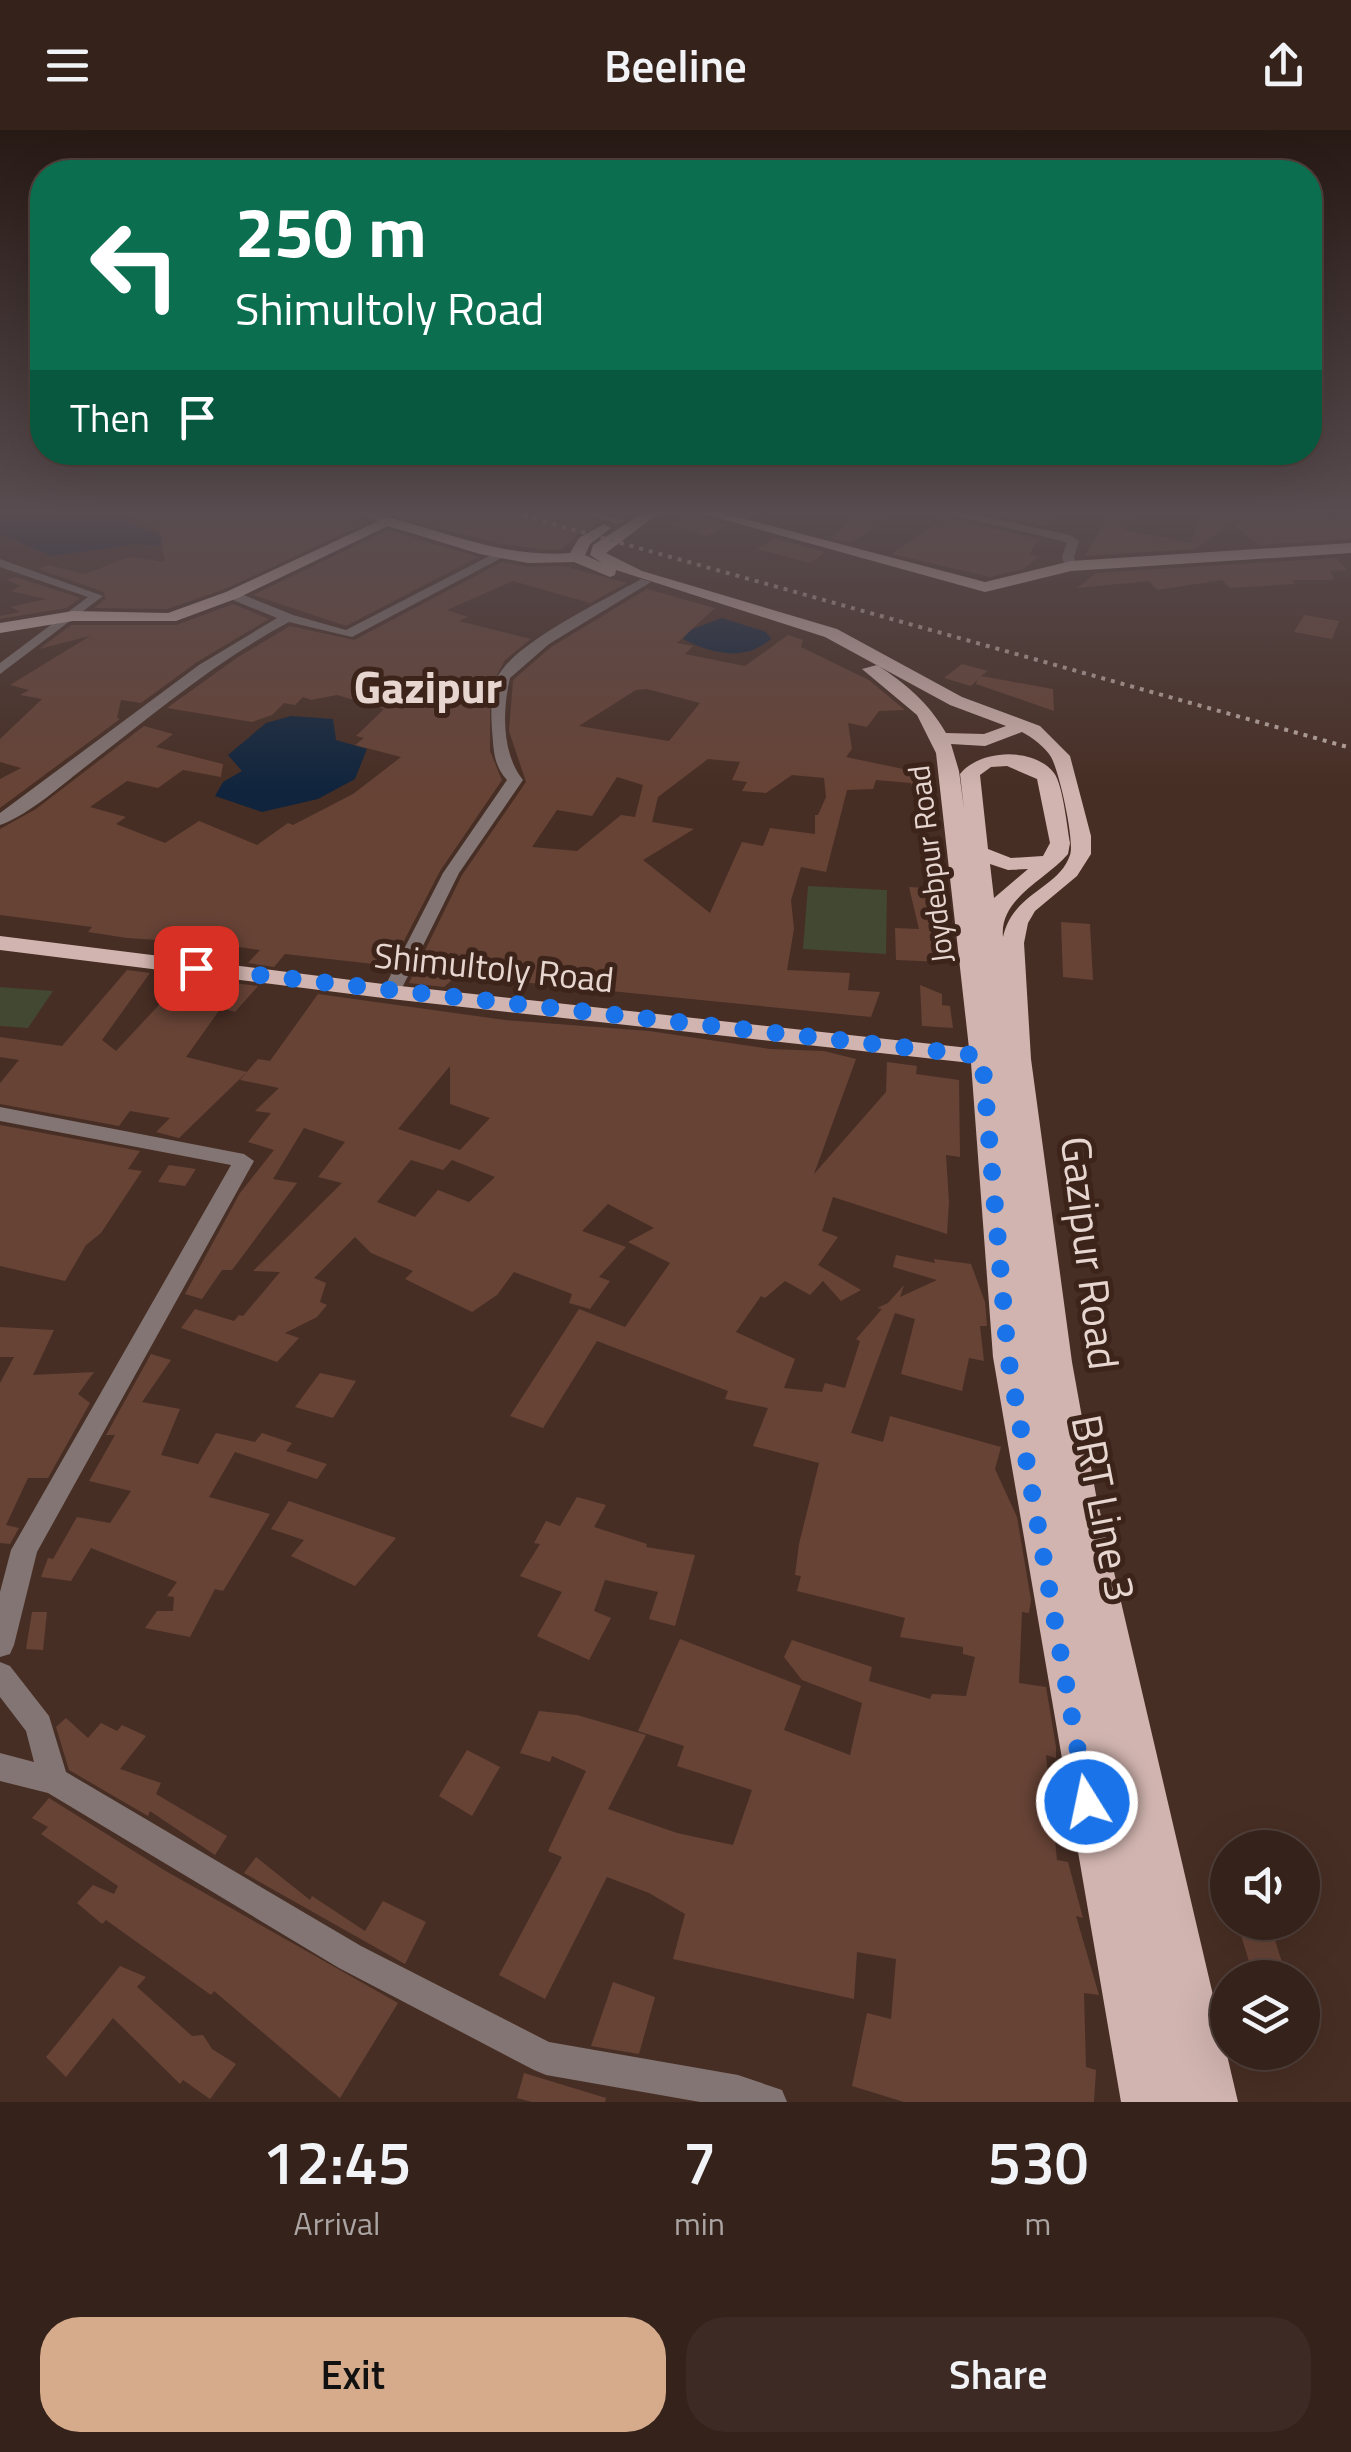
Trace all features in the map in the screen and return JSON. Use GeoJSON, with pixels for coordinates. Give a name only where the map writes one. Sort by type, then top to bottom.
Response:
{"type":"FeatureCollection","features":[{"type":"Feature","properties":{"kind":"main road"},"geometry":{"type":"LineString","coordinates":[[0,628],[73,616],[170,618],[205,605]]}},
{"type":"Feature","properties":{"kind":"main road","name":"Joydebpur Road"},"geometry":{"type":"LineString","coordinates":[[722,605],[788,625],[888,679],[922,710],[942,738],[1001,1058]]}},
{"type":"Feature","properties":{"kind":"main road"},"geometry":{"type":"LineString","coordinates":[[739,605],[831,633],[956,701],[1047,740],[1062,756],[1081,836],[1080,854],[1070,872],[1028,907],[1017,923],[1001,1058],[1008,1357],[1142,2102]]}},
{"type":"Feature","properties":{"kind":"main road"},"geometry":{"type":"LineString","coordinates":[[942,738],[986,740],[1014,731],[1016,724]]}},
{"type":"Feature","properties":{"kind":"main road"},"geometry":{"type":"LineString","coordinates":[[950,771],[970,758],[999,752],[1035,756],[1066,771]]}},
{"type":"Feature","properties":{"kind":"main road","name":"BRT Line 3"},"geometry":{"type":"LineString","coordinates":[[1048,862],[1058,854],[1060,843],[1046,776],[1038,769],[1003,760],[986,762],[970,774],[984,900],[991,922],[1001,1058],[1034,1358],[1056,1498],[1184,2102]]}},
{"type":"Feature","properties":{"kind":"main road"},"geometry":{"type":"LineString","coordinates":[[979,852],[1008,864],[1048,862]]}},
{"type":"Feature","properties":{"kind":"main road"},"geometry":{"type":"LineString","coordinates":[[991,922],[1003,901],[1048,862]]}},
{"type":"Feature","properties":{"kind":"main road","name":"Shimultoly Road"},"geometry":{"type":"LineString","coordinates":[[0,942],[392,992],[1001,1058]]}},
{"type":"Feature","properties":{"kind":"main road","name":"Gazipur Road"},"geometry":{"type":"LineString","coordinates":[[1001,1058],[1080,1495],[1217,2102]]}},
{"type":"Feature","properties":{"kind":"street"},"geometry":{"type":"LineString","coordinates":[[0,670],[86,605]]}},
{"type":"Feature","properties":{"kind":"street"},"geometry":{"type":"LineString","coordinates":[[256,605],[348,634],[404,605]]}},
{"type":"Feature","properties":{"kind":"street"},"geometry":{"type":"LineString","coordinates":[[392,992],[452,874],[516,780],[502,765],[504,675],[546,640],[606,605]]}},
{"type":"Feature","properties":{"kind":"street"},"geometry":{"type":"LineString","coordinates":[[0,820],[76,767],[191,676],[288,618]]}},
{"type":"Feature","properties":{"kind":"street"},"geometry":{"type":"LineString","coordinates":[[0,1114],[244,1161],[24,1550],[0,1646]]}},
{"type":"Feature","properties":{"kind":"street"},"geometry":{"type":"LineString","coordinates":[[0,1675],[39,1725],[54,1781]]}},
{"type":"Feature","properties":{"kind":"street"},"geometry":{"type":"LineString","coordinates":[[0,1767],[54,1781],[350,1956],[546,2058],[738,2092],[770,2102]]}},
{"type":"Feature","properties":{"kind":"green space"},"geometry":{"type":"Polygon","coordinates":[[[808,886],[887,890],[886,954],[803,949],[808,886]]]}},
{"type":"Feature","properties":{"kind":"green space"},"geometry":{"type":"Polygon","coordinates":[[[0,987],[53,991],[28,1028],[0,1026],[0,987]]]}},
{"type":"Feature","properties":{"kind":"water"},"geometry":{"type":"Polygon","coordinates":[[[722,618],[766,632],[771,639],[750,651],[728,653],[705,649],[683,639],[690,630],[722,618]]]}},
{"type":"Feature","properties":{"kind":"water"},"geometry":{"type":"Polygon","coordinates":[[[291,716],[333,719],[336,740],[367,749],[355,779],[318,799],[262,812],[215,796],[223,782],[242,771],[228,755],[266,723],[291,716]]]}},
{"type":"Feature","properties":{"kind":"building"},"geometry":{"type":"Polygon","coordinates":[[[71,605],[0,619],[20,612],[11,607],[71,605]]]}},
{"type":"Feature","properties":{"kind":"building"},"geometry":{"type":"Polygon","coordinates":[[[98,605],[179,605],[167,609],[94,608],[98,605]]]}},
{"type":"Feature","properties":{"kind":"building"},"geometry":{"type":"Polygon","coordinates":[[[230,605],[269,619],[197,662],[141,703],[121,700],[117,718],[120,719],[0,808],[0,779],[21,768],[0,762],[0,739],[42,699],[20,695],[29,690],[10,685],[90,636],[39,649],[71,625],[176,625],[230,605]]]}},
{"type":"Feature","properties":{"kind":"building"},"geometry":{"type":"Polygon","coordinates":[[[283,605],[386,605],[346,626],[283,605]]]}},
{"type":"Feature","properties":{"kind":"building"},"geometry":{"type":"Polygon","coordinates":[[[420,605],[458,605],[447,610],[468,617],[459,621],[531,639],[505,660],[490,688],[490,751],[502,780],[440,871],[391,966],[285,954],[274,967],[248,963],[260,950],[175,938],[127,938],[88,932],[92,927],[0,915],[0,829],[36,809],[144,726],[173,734],[156,747],[223,764],[221,777],[183,770],[158,788],[127,781],[90,807],[126,817],[116,824],[165,843],[199,821],[257,845],[288,823],[293,825],[353,794],[401,757],[355,745],[364,738],[356,736],[384,709],[337,695],[311,700],[303,697],[295,705],[284,703],[272,715],[252,722],[167,708],[238,657],[290,626],[354,640],[420,605]]]}},
{"type":"Feature","properties":{"kind":"building"},"geometry":{"type":"Polygon","coordinates":[[[620,605],[704,605],[715,608],[677,643],[693,646],[685,654],[745,666],[788,635],[803,640],[801,647],[869,680],[905,710],[879,711],[867,727],[848,723],[852,749],[846,757],[908,770],[934,769],[933,798],[929,797],[931,830],[921,831],[911,783],[876,780],[873,789],[847,790],[826,872],[801,867],[791,900],[794,929],[787,970],[850,973],[848,990],[880,992],[871,1017],[520,982],[527,964],[467,958],[444,987],[409,983],[462,875],[526,782],[509,731],[513,680],[551,647],[620,605]],[[647,689],[636,690],[579,726],[669,741],[700,703],[647,689]],[[708,759],[658,797],[652,822],[694,829],[643,860],[710,913],[742,842],[763,846],[770,828],[815,834],[815,815],[826,797],[824,778],[792,775],[766,793],[742,791],[747,782],[732,780],[740,762],[708,759]],[[617,777],[592,816],[557,810],[532,847],[577,851],[621,815],[635,817],[643,785],[617,777]]]}},
{"type":"Feature","properties":{"kind":"building"},"geometry":{"type":"Polygon","coordinates":[[[1304,615],[1339,621],[1332,639],[1294,632],[1304,615]]]}},
{"type":"Feature","properties":{"kind":"building"},"geometry":{"type":"Polygon","coordinates":[[[962,664],[988,671],[981,676],[1053,689],[1054,711],[976,684],[977,680],[971,686],[944,678],[962,664]]]}},
{"type":"Feature","properties":{"kind":"building"},"geometry":{"type":"Polygon","coordinates":[[[909,887],[942,889],[946,920],[937,920],[944,962],[896,960],[895,928],[919,929],[909,887]]]}},
{"type":"Feature","properties":{"kind":"building"},"geometry":{"type":"Polygon","coordinates":[[[1061,922],[1090,924],[1093,980],[1063,977],[1061,922]]]}},
{"type":"Feature","properties":{"kind":"building"},"geometry":{"type":"Polygon","coordinates":[[[127,970],[150,973],[102,1040],[116,1051],[185,977],[258,986],[235,1012],[221,1008],[186,1057],[247,1072],[179,1138],[156,1132],[170,1118],[130,1111],[119,1126],[0,1104],[0,1083],[19,1060],[0,1057],[0,1037],[62,1046],[127,970]]]}},
{"type":"Feature","properties":{"kind":"building"},"geometry":{"type":"Polygon","coordinates":[[[920,985],[942,994],[942,1005],[950,1006],[953,1028],[922,1026],[920,985]]]}},
{"type":"Feature","properties":{"kind":"building"},"geometry":{"type":"Polygon","coordinates":[[[318,994],[505,1020],[649,1031],[770,1049],[824,1051],[856,1059],[814,1174],[886,1092],[887,1062],[917,1066],[916,1074],[959,1080],[960,1157],[946,1155],[947,1234],[833,1197],[822,1231],[838,1237],[818,1265],[861,1290],[841,1301],[823,1281],[810,1295],[785,1281],[765,1298],[761,1296],[736,1332],[795,1359],[784,1388],[822,1392],[825,1383],[845,1388],[860,1341],[856,1339],[882,1309],[877,1308],[888,1303],[904,1285],[900,1297],[937,1280],[893,1267],[896,1255],[935,1263],[934,1259],[971,1264],[985,1302],[987,1326],[980,1326],[984,1361],[969,1358],[962,1391],[901,1374],[915,1319],[895,1313],[851,1433],[883,1442],[890,1416],[1001,1447],[995,1469],[1017,1517],[1031,1600],[1029,1613],[1022,1612],[1019,1683],[1046,1687],[1056,1747],[1056,1758],[1046,1755],[1057,1860],[1068,1862],[1083,1918],[1076,1916],[1099,1995],[1084,1993],[1086,2067],[1096,2070],[1094,2102],[904,2102],[852,2086],[867,2013],[891,2019],[896,1959],[857,1952],[854,1999],[673,1959],[685,1914],[649,1893],[607,1877],[545,1999],[499,1975],[562,1857],[548,1851],[586,1771],[552,1756],[550,1762],[520,1753],[539,1711],[577,1715],[646,1735],[608,1809],[677,1833],[733,1845],[752,1790],[677,1766],[684,1746],[638,1731],[680,1639],[801,1686],[784,1730],[850,1755],[862,1703],[802,1680],[784,1657],[792,1640],[872,1667],[869,1681],[930,1699],[932,1694],[966,1696],[975,1657],[963,1654],[963,1647],[900,1637],[905,1618],[797,1591],[801,1576],[795,1575],[799,1544],[819,1463],[753,1446],[768,1408],[725,1399],[728,1391],[597,1341],[543,1428],[510,1416],[579,1309],[625,1327],[670,1263],[628,1242],[654,1228],[608,1204],[582,1231],[626,1247],[599,1277],[610,1281],[590,1309],[569,1303],[572,1294],[514,1272],[497,1295],[472,1312],[405,1279],[413,1271],[371,1253],[355,1237],[314,1278],[326,1283],[320,1302],[327,1305],[317,1317],[285,1333],[299,1338],[277,1362],[181,1328],[195,1309],[234,1321],[243,1316],[280,1272],[253,1271],[342,1183],[318,1177],[345,1142],[304,1128],[273,1179],[297,1183],[232,1270],[222,1270],[202,1299],[185,1294],[240,1193],[274,1150],[248,1142],[271,1113],[255,1111],[279,1088],[240,1080],[258,1059],[270,1061],[318,994]],[[450,1066],[398,1129],[460,1150],[490,1118],[450,1104],[450,1066]],[[411,1160],[377,1202],[415,1217],[438,1190],[469,1202],[495,1177],[452,1160],[443,1170],[411,1160]]]}},
{"type":"Feature","properties":{"kind":"building"},"geometry":{"type":"Polygon","coordinates":[[[0,1125],[140,1151],[128,1169],[142,1171],[101,1233],[86,1245],[65,1281],[0,1266],[0,1125]]]}},
{"type":"Feature","properties":{"kind":"building"},"geometry":{"type":"Polygon","coordinates":[[[169,1165],[196,1169],[185,1186],[158,1182],[169,1165]]]}},
{"type":"Feature","properties":{"kind":"building"},"geometry":{"type":"Polygon","coordinates":[[[0,1327],[54,1330],[33,1375],[94,1372],[78,1394],[90,1403],[48,1478],[28,1478],[6,1525],[19,1528],[10,1544],[0,1543],[0,1383],[14,1357],[0,1357],[0,1327]]]}},
{"type":"Feature","properties":{"kind":"building"},"geometry":{"type":"Polygon","coordinates":[[[151,1354],[171,1360],[142,1402],[180,1409],[161,1455],[198,1464],[216,1433],[255,1442],[262,1433],[292,1443],[286,1451],[327,1464],[317,1479],[235,1452],[209,1497],[270,1514],[223,1591],[215,1589],[190,1637],[145,1628],[157,1611],[173,1611],[174,1597],[167,1596],[177,1582],[91,1548],[71,1581],[41,1577],[48,1558],[53,1559],[77,1517],[110,1523],[131,1491],[89,1481],[115,1435],[106,1435],[151,1354]]]}},
{"type":"Feature","properties":{"kind":"building"},"geometry":{"type":"Polygon","coordinates":[[[320,1373],[356,1381],[333,1418],[295,1407],[320,1373]]]}},
{"type":"Feature","properties":{"kind":"building"},"geometry":{"type":"Polygon","coordinates":[[[577,1497],[606,1505],[594,1527],[647,1544],[646,1547],[695,1555],[675,1626],[649,1619],[658,1592],[605,1580],[594,1611],[611,1618],[589,1660],[537,1636],[562,1592],[520,1576],[540,1544],[534,1543],[546,1521],[560,1526],[577,1497]]]}},
{"type":"Feature","properties":{"kind":"building"},"geometry":{"type":"Polygon","coordinates":[[[289,1501],[396,1538],[355,1586],[291,1556],[304,1540],[271,1529],[289,1501]]]}},
{"type":"Feature","properties":{"kind":"building"},"geometry":{"type":"Polygon","coordinates":[[[32,1612],[47,1612],[43,1650],[26,1649],[32,1612]]]}},
{"type":"Feature","properties":{"kind":"building"},"geometry":{"type":"Polygon","coordinates":[[[66,1718],[88,1738],[101,1723],[117,1731],[122,1725],[146,1736],[120,1769],[161,1783],[156,1794],[227,1836],[215,1855],[150,1811],[148,1816],[69,1770],[56,1727],[66,1718]]]}},
{"type":"Feature","properties":{"kind":"building"},"geometry":{"type":"Polygon","coordinates":[[[467,1750],[500,1767],[472,1816],[439,1796],[467,1750]]]}},
{"type":"Feature","properties":{"kind":"building"},"geometry":{"type":"Polygon","coordinates":[[[49,1798],[164,1870],[398,2003],[340,2098],[214,1991],[211,1995],[106,1920],[102,1924],[77,1903],[93,1885],[114,1894],[118,1886],[41,1834],[48,1827],[32,1818],[49,1798]]]}},
{"type":"Feature","properties":{"kind":"building"},"geometry":{"type":"Polygon","coordinates":[[[256,1857],[310,1900],[312,1896],[365,1931],[383,1901],[426,1922],[405,1964],[244,1873],[256,1857]]]}},
{"type":"Feature","properties":{"kind":"building"},"geometry":{"type":"Polygon","coordinates":[[[1242,1940],[1275,1940],[1281,1960],[1248,1960],[1242,1940]]]}},
{"type":"Feature","properties":{"kind":"building"},"geometry":{"type":"Polygon","coordinates":[[[120,1966],[146,1977],[137,1987],[192,2036],[203,2035],[212,2049],[236,2064],[210,2099],[183,2080],[180,2084],[113,2018],[66,2077],[46,2057],[120,1966]]]}},
{"type":"Feature","properties":{"kind":"building"},"geometry":{"type":"Polygon","coordinates":[[[613,1982],[655,1997],[639,2054],[591,2046],[613,1982]]]}},
{"type":"Feature","properties":{"kind":"building"},"geometry":{"type":"Polygon","coordinates":[[[524,2073],[606,2098],[605,2102],[532,2102],[517,2098],[524,2073]]]}},
{"type":"Feature","properties":{"kind":"railway"},"geometry":{"type":"LineString","coordinates":[[842,605],[1351,748]]}},
{"type":"Feature","properties":{"kind":"district","name":"Gazipur"},"geometry":{"type":"Point","coordinates":[428,687]}},
{"type":"Feature","properties":{"kind":"route"},"geometry":{"type":"LineString","coordinates":[[196,968],[982,1056],[1008,1357],[1087,1802]]}}]}
